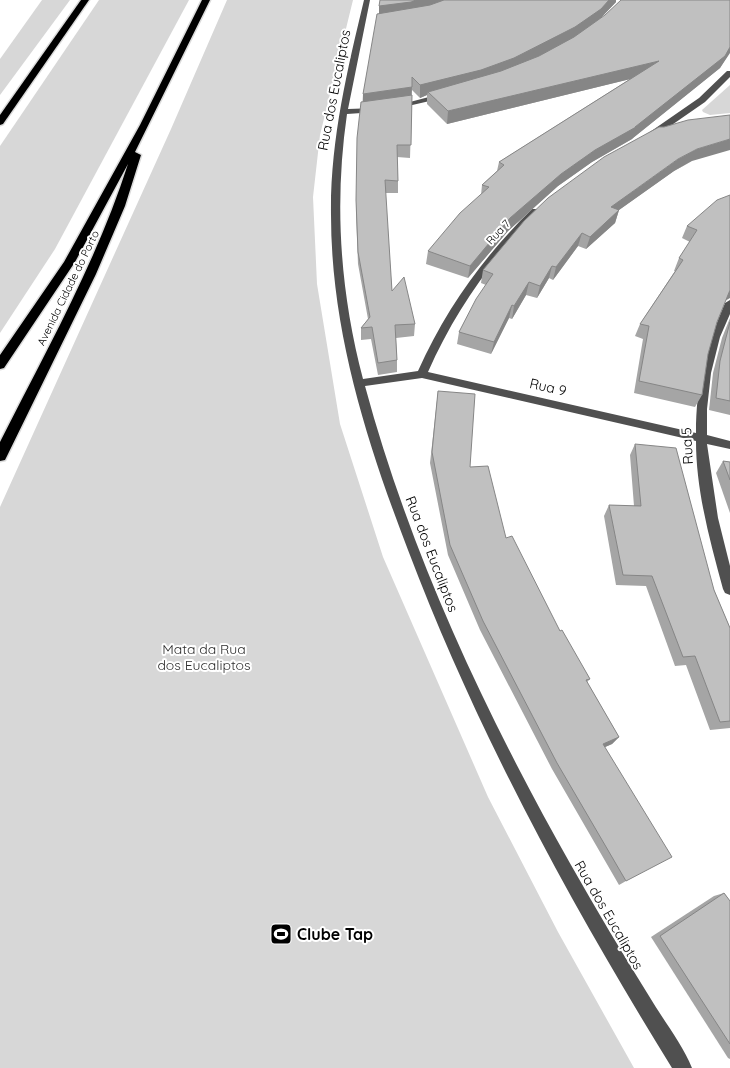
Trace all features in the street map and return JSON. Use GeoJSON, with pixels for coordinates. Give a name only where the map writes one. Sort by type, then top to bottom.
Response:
{"type":"FeatureCollection","features":[{"type":"Feature","properties":{"kind":"highway"},"geometry":{"type":"LineString","coordinates":[[0,122],[85,0]]}},
{"type":"Feature","properties":{"kind":"highway"},"geometry":{"type":"LineString","coordinates":[[0,365],[69,262],[146,125],[206,0]]}},
{"type":"Feature","properties":{"kind":"highway","name":"Avenida Cidade do Porto"},"geometry":{"type":"LineString","coordinates":[[0,456],[90,274],[120,206],[146,125]]}},
{"type":"Feature","properties":{"kind":"street","name":"Rua dos Eucaliptos"},"geometry":{"type":"LineString","coordinates":[[367,0],[366,23],[343,112],[336,154],[336,256],[346,332],[386,476],[418,564],[480,707],[518,783],[573,885],[684,1068]]}},
{"type":"Feature","properties":{"kind":"street"},"geometry":{"type":"LineString","coordinates":[[675,131],[640,142],[702,100],[730,74]]}},
{"type":"Feature","properties":{"kind":"street"},"geometry":{"type":"LineString","coordinates":[[343,112],[371,111],[452,93]]}},
{"type":"Feature","properties":{"kind":"street","name":"Rua 7"},"geometry":{"type":"LineString","coordinates":[[422,374],[449,316],[474,277],[514,231],[543,204]]}},
{"type":"Feature","properties":{"kind":"street","name":"Rua 5"},"geometry":{"type":"LineString","coordinates":[[730,303],[714,339],[707,364],[702,401],[701,438],[708,504],[717,547],[730,589]]}},
{"type":"Feature","properties":{"kind":"street","name":"Rua 9"},"geometry":{"type":"LineString","coordinates":[[359,384],[422,374],[730,445]]}},
{"type":"Feature","properties":{"kind":"green space"},"geometry":{"type":"Polygon","coordinates":[[[42,0],[70,0],[0,95],[0,59],[42,0]]]}},
{"type":"Feature","properties":{"kind":"green space"},"geometry":{"type":"Polygon","coordinates":[[[99,0],[189,0],[55,249],[0,333],[0,146],[99,0]]]}},
{"type":"Feature","properties":{"kind":"green space","name":"Mata da Rua dos Eucaliptos"},"geometry":{"type":"Polygon","coordinates":[[[227,0],[353,0],[320,135],[313,197],[317,284],[340,424],[383,557],[488,797],[558,932],[634,1068],[0,1068],[0,507],[171,129],[227,0]]]}},
{"type":"Feature","properties":{"kind":"green space"},"geometry":{"type":"Polygon","coordinates":[[[730,85],[730,113],[710,115],[703,112],[702,110],[730,85]]]}},
{"type":"Feature","properties":{"kind":"building"},"geometry":{"type":"Polygon","coordinates":[[[380,0],[416,0],[379,6],[380,0]]]}},
{"type":"Feature","properties":{"kind":"building"},"geometry":{"type":"Polygon","coordinates":[[[444,0],[609,0],[601,9],[575,27],[514,58],[481,70],[420,85],[412,77],[412,87],[363,94],[377,14],[430,5],[444,0]]]}},
{"type":"Feature","properties":{"kind":"building"},"geometry":{"type":"Polygon","coordinates":[[[621,0],[730,0],[730,47],[725,56],[636,127],[595,150],[561,174],[510,218],[470,266],[428,251],[460,213],[489,187],[482,185],[504,165],[499,162],[659,61],[448,111],[428,92],[501,71],[539,56],[574,37],[605,15],[621,0]]]}},
{"type":"Feature","properties":{"kind":"building"},"geometry":{"type":"Polygon","coordinates":[[[412,95],[411,145],[397,145],[398,181],[385,180],[392,291],[404,277],[415,324],[395,325],[397,360],[378,363],[372,327],[361,328],[370,317],[358,252],[356,200],[357,138],[361,102],[412,95]]]}},
{"type":"Feature","properties":{"kind":"building"},"geometry":{"type":"Polygon","coordinates":[[[730,115],[730,139],[697,149],[678,159],[611,207],[619,210],[590,237],[582,233],[556,267],[552,266],[540,286],[529,282],[514,306],[512,305],[494,342],[459,332],[476,299],[493,274],[483,270],[524,221],[548,198],[604,157],[659,127],[688,120],[730,115]]]}},
{"type":"Feature","properties":{"kind":"building"},"geometry":{"type":"Polygon","coordinates":[[[730,195],[730,290],[717,322],[708,354],[702,395],[639,381],[649,326],[640,324],[683,260],[679,258],[697,230],[687,226],[717,200],[730,195]]]}},
{"type":"Feature","properties":{"kind":"building"},"geometry":{"type":"Polygon","coordinates":[[[730,322],[730,401],[716,398],[720,361],[730,322]]]}},
{"type":"Feature","properties":{"kind":"building"},"geometry":{"type":"Polygon","coordinates":[[[438,391],[475,394],[470,467],[488,466],[506,538],[512,536],[560,631],[562,630],[590,679],[586,680],[619,737],[603,744],[672,857],[626,881],[557,763],[483,621],[450,545],[432,452],[438,391]]]}},
{"type":"Feature","properties":{"kind":"building"},"geometry":{"type":"Polygon","coordinates":[[[635,444],[676,448],[714,590],[730,628],[730,721],[720,722],[695,656],[683,657],[652,576],[623,575],[609,505],[641,506],[635,444]]]}},
{"type":"Feature","properties":{"kind":"building"},"geometry":{"type":"Polygon","coordinates":[[[723,461],[730,462],[730,480],[723,461]]]}},
{"type":"Feature","properties":{"kind":"building"},"geometry":{"type":"Polygon","coordinates":[[[724,893],[730,901],[730,1044],[660,936],[724,893]]]}},
{"type":"Feature","properties":{"kind":"place","name":"Clube Tap"},"geometry":{"type":"Point","coordinates":[281,934]}}]}
